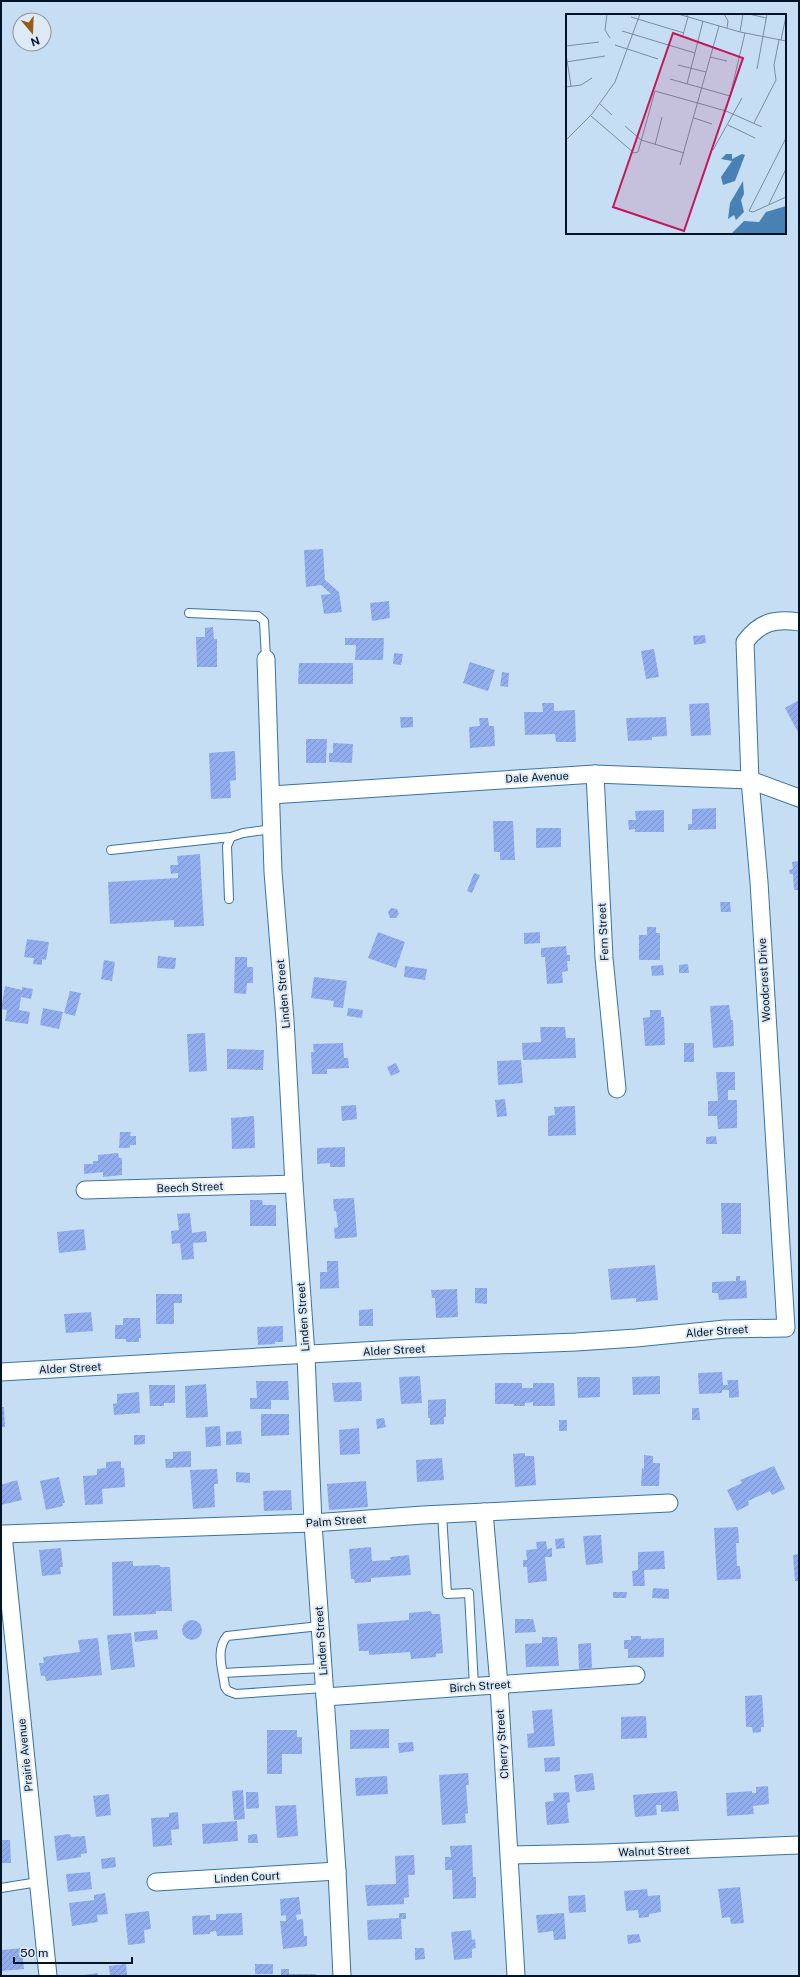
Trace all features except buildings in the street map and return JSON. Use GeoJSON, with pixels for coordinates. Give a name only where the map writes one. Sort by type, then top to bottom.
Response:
{"type":"FeatureCollection","features":[{"type":"Feature","properties":{"kind":"street","name":"Woodcrest Drive"},"geometry":{"type":"LineString","coordinates":[[786,1328],[759,890],[750,780],[745,642],[754,630],[781,619],[799,622]]}},
{"type":"Feature","properties":{"kind":"street","name":"Linden Street"},"geometry":{"type":"LineString","coordinates":[[266,659],[272,829],[272,872],[285,1020],[294,1184],[306,1354],[313,1523],[337,1871],[342,1976]]}},
{"type":"Feature","properties":{"kind":"street","name":"Dale Avenue"},"geometry":{"type":"LineString","coordinates":[[271,794],[595,774],[750,780],[799,798]]}},
{"type":"Feature","properties":{"kind":"street","name":"Fern Street"},"geometry":{"type":"LineString","coordinates":[[595,774],[604,958],[617,1089]]}},
{"type":"Feature","properties":{"kind":"street","name":"Beech Street"},"geometry":{"type":"LineString","coordinates":[[85,1190],[294,1184]]}},
{"type":"Feature","properties":{"kind":"street","name":"Alder Street"},"geometry":{"type":"LineString","coordinates":[[1,1372],[306,1354],[576,1342],[636,1338],[725,1329],[786,1328]]}},
{"type":"Feature","properties":{"kind":"street","name":"Palm Street"},"geometry":{"type":"LineString","coordinates":[[3,1534],[313,1523],[442,1514],[669,1503]]}},
{"type":"Feature","properties":{"kind":"street","name":"Cherry Street"},"geometry":{"type":"LineString","coordinates":[[484,1512],[499,1685],[516,1976]]}},
{"type":"Feature","properties":{"kind":"street","name":"Prairie Avenue"},"geometry":{"type":"LineString","coordinates":[[3,1534],[48,1976]]}},
{"type":"Feature","properties":{"kind":"street","name":"Birch Street"},"geometry":{"type":"LineString","coordinates":[[325,1692],[499,1685],[636,1675]]}},
{"type":"Feature","properties":{"kind":"street","name":"Walnut Street"},"geometry":{"type":"LineString","coordinates":[[510,1855],[618,1853],[799,1845]]}},
{"type":"Feature","properties":{"kind":"street","name":"Linden Court"},"geometry":{"type":"LineString","coordinates":[[156,1882],[337,1871]]}},
{"type":"Feature","properties":{"kind":"lane"},"geometry":{"type":"LineString","coordinates":[[189,613],[258,616],[264,621],[266,659]]}},
{"type":"Feature","properties":{"kind":"lane"},"geometry":{"type":"LineString","coordinates":[[111,850],[231,837],[243,833],[272,829]]}},
{"type":"Feature","properties":{"kind":"lane"},"geometry":{"type":"LineString","coordinates":[[229,899],[227,846],[231,837]]}},
{"type":"Feature","properties":{"kind":"lane"},"geometry":{"type":"LineString","coordinates":[[442,1514],[447,1594],[469,1593],[474,1686]]}},
{"type":"Feature","properties":{"kind":"lane"},"geometry":{"type":"LineString","coordinates":[[320,1626],[227,1636],[222,1642],[220,1648],[225,1687],[228,1691],[236,1694],[325,1692]]}},
{"type":"Feature","properties":{"kind":"lane"},"geometry":{"type":"LineString","coordinates":[[223,1673],[323,1668]]}},
{"type":"Feature","properties":{"kind":"lane"},"geometry":{"type":"LineString","coordinates":[[1,1888],[38,1882]]}}]}
